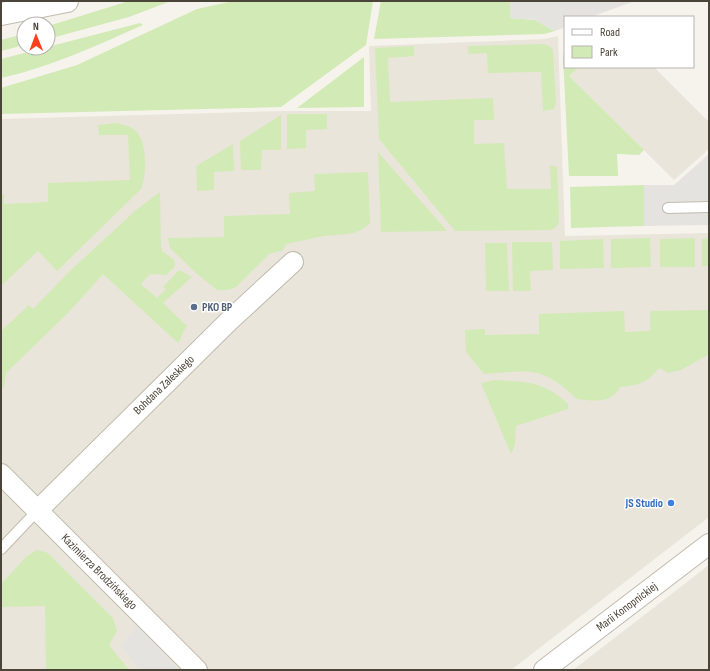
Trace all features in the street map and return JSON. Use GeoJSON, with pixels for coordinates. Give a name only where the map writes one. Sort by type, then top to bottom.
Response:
{"type":"FeatureCollection","features":[{"type":"Feature","properties":{"kind":"street"},"geometry":{"type":"LineString","coordinates":[[1,14],[67,1]]}},
{"type":"Feature","properties":{"kind":"street","name":"Bohdana Zaleskiego"},"geometry":{"type":"LineString","coordinates":[[38,510],[224,326],[293,262]]}},
{"type":"Feature","properties":{"kind":"street","name":"Kazimierza Brodzińskiego"},"geometry":{"type":"LineString","coordinates":[[1,474],[197,670]]}},
{"type":"Feature","properties":{"kind":"street","name":"Marii Konopnickiej"},"geometry":{"type":"LineString","coordinates":[[544,670],[709,544]]}},
{"type":"Feature","properties":{"kind":"lane"},"geometry":{"type":"LineString","coordinates":[[668,208],[709,207]]}},
{"type":"Feature","properties":{"kind":"lane"},"geometry":{"type":"LineString","coordinates":[[1,549],[38,510]]}},
{"type":"Feature","properties":{"kind":"shaded area"},"geometry":{"type":"Polygon","coordinates":[[[510,1],[635,1],[594,16],[564,16],[564,27],[555,31],[535,20],[510,18],[510,1]]]}},
{"type":"Feature","properties":{"kind":"shaded area"},"geometry":{"type":"Polygon","coordinates":[[[558,36],[565,236],[709,233],[709,517],[511,670],[1,670],[1,119],[283,111],[371,111],[369,46],[545,39],[558,36]]]}},
{"type":"Feature","properties":{"kind":"shaded area"},"geometry":{"type":"Polygon","coordinates":[[[579,68],[655,68],[709,122],[709,149],[674,180],[569,76],[579,68]]]}},
{"type":"Feature","properties":{"kind":"shaded area"},"geometry":{"type":"Polygon","coordinates":[[[709,154],[709,225],[644,226],[644,185],[674,185],[709,154]]]}},
{"type":"Feature","properties":{"kind":"shaded area"},"geometry":{"type":"Polygon","coordinates":[[[709,565],[709,670],[573,670],[709,565]]]}},
{"type":"Feature","properties":{"kind":"shaded area"},"geometry":{"type":"Polygon","coordinates":[[[137,625],[180,670],[140,670],[121,646],[137,625]]]}},
{"type":"Feature","properties":{"kind":"green space"},"geometry":{"type":"Polygon","coordinates":[[[129,1],[171,1],[129,17],[56,37],[56,24],[129,1]]]}},
{"type":"Feature","properties":{"kind":"green space"},"geometry":{"type":"Polygon","coordinates":[[[233,1],[373,1],[366,45],[281,107],[1,114],[1,88],[77,65],[197,9],[233,1]]]}},
{"type":"Feature","properties":{"kind":"green space"},"geometry":{"type":"Polygon","coordinates":[[[381,1],[510,1],[510,18],[535,20],[555,31],[544,34],[374,39],[381,1]]]}},
{"type":"Feature","properties":{"kind":"green space"},"geometry":{"type":"Polygon","coordinates":[[[140,23],[143,25],[74,55],[38,68],[1,78],[1,59],[16,55],[56,56],[56,45],[140,23]]]}},
{"type":"Feature","properties":{"kind":"green space"},"geometry":{"type":"Polygon","coordinates":[[[16,36],[16,47],[1,51],[1,40],[16,36]]]}},
{"type":"Feature","properties":{"kind":"green space"},"geometry":{"type":"Polygon","coordinates":[[[543,44],[550,46],[553,50],[556,103],[554,109],[543,111],[541,72],[488,73],[487,53],[468,54],[468,46],[543,44]]]}},
{"type":"Feature","properties":{"kind":"green space"},"geometry":{"type":"Polygon","coordinates":[[[414,46],[414,56],[388,58],[390,102],[493,98],[494,120],[474,120],[474,144],[504,143],[507,189],[551,189],[550,165],[557,167],[559,223],[556,227],[551,230],[455,231],[379,139],[375,48],[414,46]]]}},
{"type":"Feature","properties":{"kind":"green space"},"geometry":{"type":"Polygon","coordinates":[[[564,52],[564,68],[579,68],[569,76],[644,150],[639,155],[617,154],[618,176],[569,176],[563,57],[564,52]]]}},
{"type":"Feature","properties":{"kind":"green space"},"geometry":{"type":"Polygon","coordinates":[[[364,57],[364,107],[297,108],[364,57]]]}},
{"type":"Feature","properties":{"kind":"green space"},"geometry":{"type":"Polygon","coordinates":[[[287,114],[327,114],[327,129],[306,130],[306,148],[287,149],[287,114]]]}},
{"type":"Feature","properties":{"kind":"green space"},"geometry":{"type":"Polygon","coordinates":[[[281,115],[281,150],[262,150],[261,170],[241,170],[240,141],[281,115]]]}},
{"type":"Feature","properties":{"kind":"green space"},"geometry":{"type":"Polygon","coordinates":[[[117,123],[135,130],[142,142],[145,167],[141,189],[57,271],[38,251],[1,286],[1,194],[4,194],[4,204],[48,202],[48,183],[130,180],[128,135],[99,135],[98,125],[117,123]]]}},
{"type":"Feature","properties":{"kind":"green space"},"geometry":{"type":"Polygon","coordinates":[[[233,144],[234,171],[214,172],[214,190],[197,191],[196,166],[233,144]]]}},
{"type":"Feature","properties":{"kind":"green space"},"geometry":{"type":"Polygon","coordinates":[[[378,152],[447,231],[381,232],[378,152]]]}},
{"type":"Feature","properties":{"kind":"green space"},"geometry":{"type":"Polygon","coordinates":[[[368,172],[370,223],[359,231],[286,244],[283,250],[269,254],[236,287],[228,290],[217,290],[196,273],[170,248],[168,238],[224,237],[224,216],[290,214],[289,193],[315,191],[314,174],[368,172]]]}},
{"type":"Feature","properties":{"kind":"green space"},"geometry":{"type":"Polygon","coordinates":[[[644,185],[644,226],[571,228],[570,187],[644,185]]]}},
{"type":"Feature","properties":{"kind":"green space"},"geometry":{"type":"Polygon","coordinates":[[[160,192],[162,251],[174,260],[175,266],[166,275],[150,274],[141,284],[157,298],[166,289],[163,287],[179,270],[192,277],[163,303],[187,326],[178,343],[103,274],[69,312],[6,373],[4,387],[1,390],[1,331],[29,305],[33,309],[71,270],[136,210],[160,192]]]}},
{"type":"Feature","properties":{"kind":"green space"},"geometry":{"type":"Polygon","coordinates":[[[650,238],[651,267],[611,268],[611,239],[650,238]]]}},
{"type":"Feature","properties":{"kind":"green space"},"geometry":{"type":"Polygon","coordinates":[[[695,238],[695,267],[660,267],[660,239],[695,238]]]}},
{"type":"Feature","properties":{"kind":"green space"},"geometry":{"type":"Polygon","coordinates":[[[709,238],[709,266],[702,266],[702,239],[709,238]]]}},
{"type":"Feature","properties":{"kind":"green space"},"geometry":{"type":"Polygon","coordinates":[[[603,239],[604,268],[560,269],[560,241],[603,239]]]}},
{"type":"Feature","properties":{"kind":"green space"},"geometry":{"type":"Polygon","coordinates":[[[512,242],[552,242],[553,270],[530,271],[531,291],[513,291],[512,242]]]}},
{"type":"Feature","properties":{"kind":"green space"},"geometry":{"type":"Polygon","coordinates":[[[485,243],[507,243],[509,291],[486,291],[485,243]]]}},
{"type":"Feature","properties":{"kind":"green space"},"geometry":{"type":"Polygon","coordinates":[[[709,310],[709,354],[681,370],[668,373],[659,368],[647,380],[632,386],[620,387],[612,396],[602,400],[596,401],[577,399],[554,380],[544,375],[524,372],[484,374],[466,352],[465,330],[485,329],[485,335],[539,334],[539,314],[624,311],[625,332],[650,331],[650,311],[709,310]]]}},
{"type":"Feature","properties":{"kind":"green space"},"geometry":{"type":"Polygon","coordinates":[[[495,380],[525,382],[543,387],[559,396],[568,404],[568,409],[516,426],[515,445],[511,454],[481,383],[495,380]]]}},
{"type":"Feature","properties":{"kind":"green space"},"geometry":{"type":"Polygon","coordinates":[[[37,550],[48,553],[113,618],[117,631],[109,645],[129,670],[46,670],[45,606],[1,607],[1,584],[27,556],[37,550]]]}},
{"type":"Feature","properties":{"kind":"place","name":"PKO BP"},"geometry":{"type":"Point","coordinates":[194,307]}},
{"type":"Feature","properties":{"kind":"place","name":"JS Studio"},"geometry":{"type":"Point","coordinates":[671,503]}}]}
